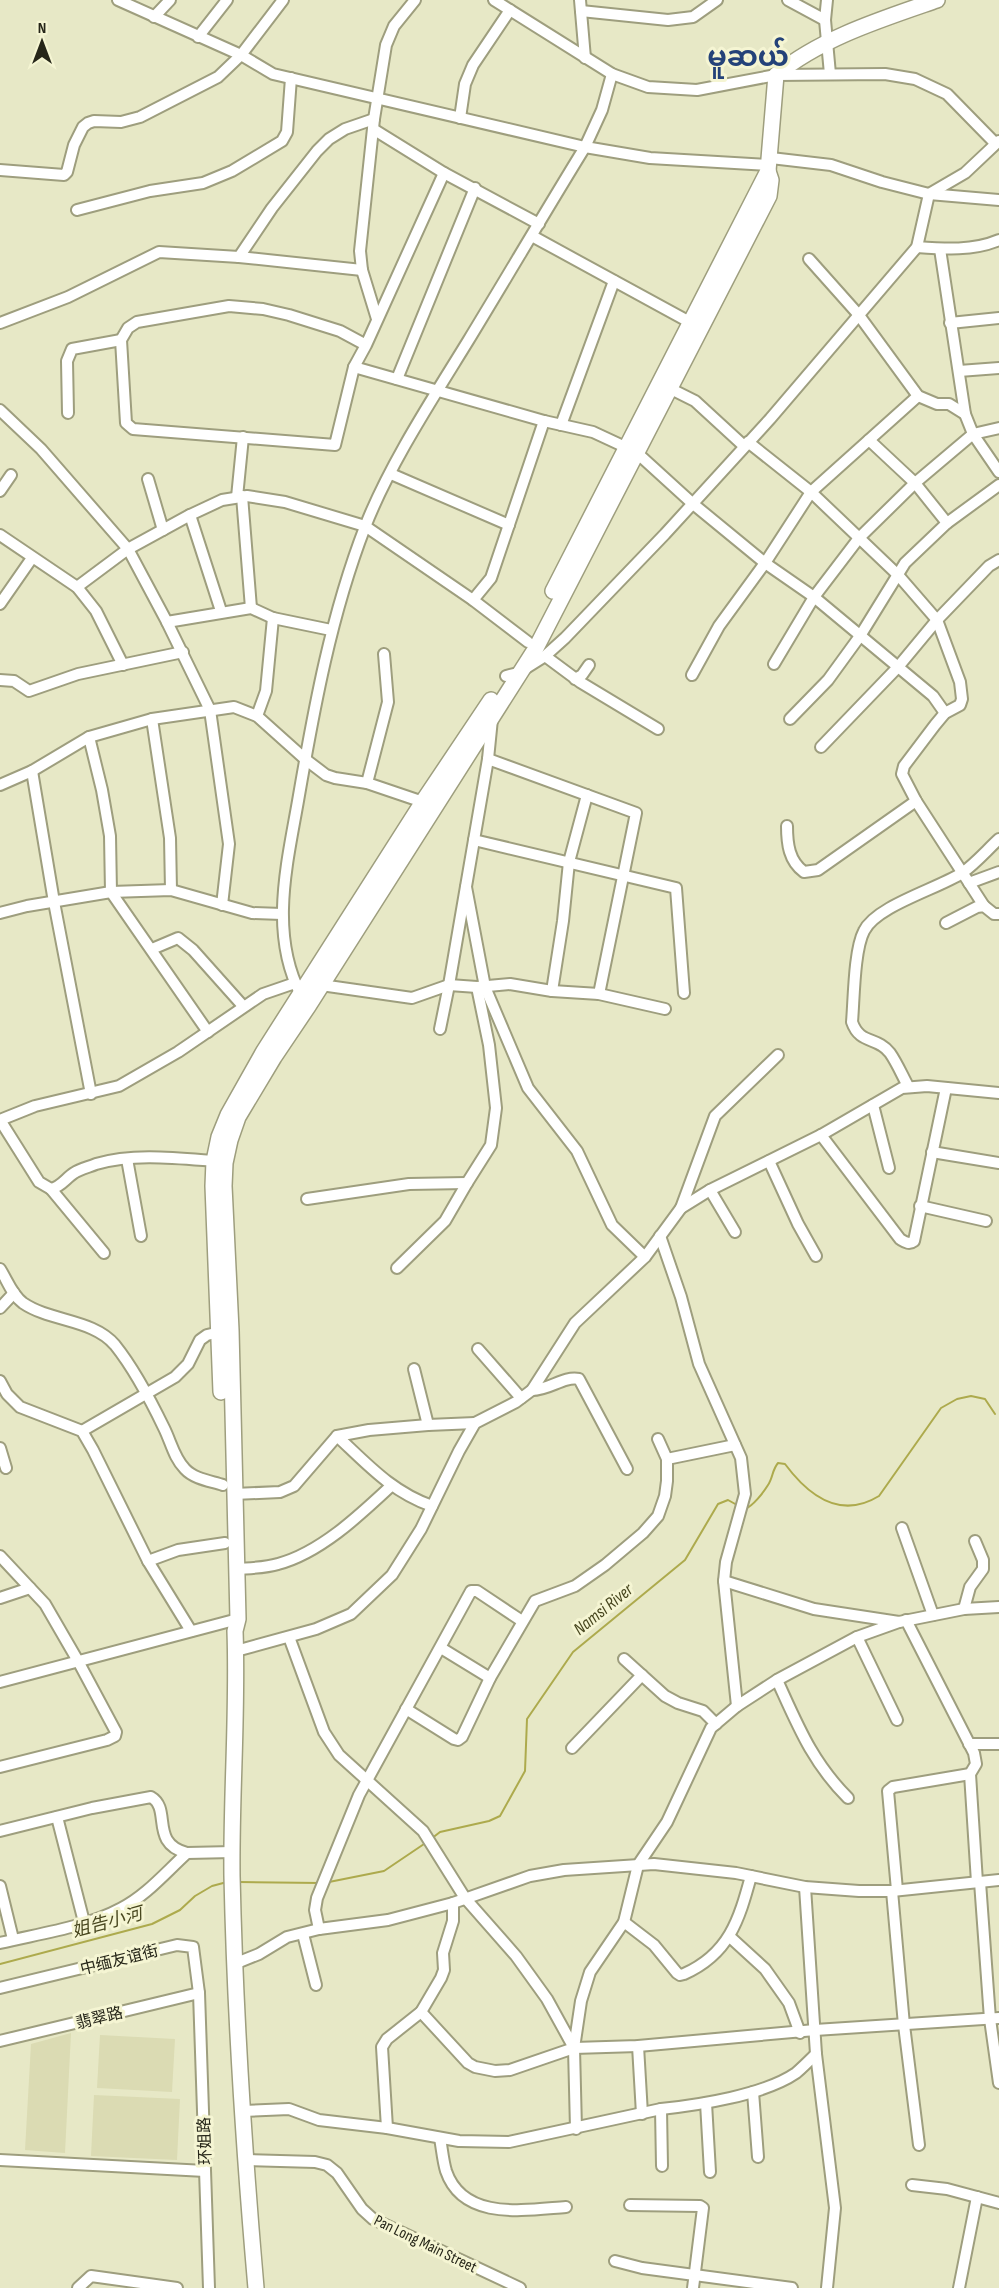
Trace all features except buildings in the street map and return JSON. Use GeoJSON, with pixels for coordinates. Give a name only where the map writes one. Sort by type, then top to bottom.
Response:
{"type":"FeatureCollection","features":[{"type":"Feature","properties":{"kind":"highway"},"geometry":{"type":"LineString","coordinates":[[234,1623],[237,1569],[228,1489],[213,1186],[214,1161],[219,1137],[228,1115],[298,989],[493,716],[528,642],[695,325],[770,165],[776,75],[791,62],[864,26],[937,0]]}},
{"type":"Feature","properties":{"kind":"highway"},"geometry":{"type":"LineString","coordinates":[[256,2288],[245,2160],[234,1964],[236,1651],[225,1543],[228,1489],[225,1163],[230,1140],[238,1118],[274,1057],[321,985],[493,697],[536,648],[631,449],[669,388],[695,325]]}},
{"type":"Feature","properties":{"kind":"street"},"geometry":{"type":"LineString","coordinates":[[118,0],[241,55],[273,74],[585,147],[650,158],[770,165],[831,165],[882,182],[929,194],[999,200]]}},
{"type":"Feature","properties":{"kind":"street"},"geometry":{"type":"LineString","coordinates":[[154,17],[170,0]]}},
{"type":"Feature","properties":{"kind":"street"},"geometry":{"type":"LineString","coordinates":[[198,37],[227,0]]}},
{"type":"Feature","properties":{"kind":"street"},"geometry":{"type":"LineString","coordinates":[[0,170],[64,175],[83,126],[94,121],[121,122],[140,117],[218,77],[241,55],[283,0]]}},
{"type":"Feature","properties":{"kind":"street"},"geometry":{"type":"LineString","coordinates":[[376,319],[362,270],[360,251],[373,124],[386,45],[394,26],[415,0]]}},
{"type":"Feature","properties":{"kind":"street"},"geometry":{"type":"LineString","coordinates":[[494,0],[612,74],[648,87],[697,90],[776,75],[885,74],[915,79],[947,94],[997,142],[965,173],[929,194],[917,247],[746,444],[596,606],[545,657],[512,674]]}},
{"type":"Feature","properties":{"kind":"street"},"geometry":{"type":"LineString","coordinates":[[585,58],[580,5],[668,20],[693,17],[717,0]]}},
{"type":"Feature","properties":{"kind":"street"},"geometry":{"type":"LineString","coordinates":[[788,0],[825,20]]}},
{"type":"Feature","properties":{"kind":"street"},"geometry":{"type":"LineString","coordinates":[[827,0],[825,20],[830,74]]}},
{"type":"Feature","properties":{"kind":"street"},"geometry":{"type":"LineString","coordinates":[[459,118],[465,84],[473,65],[510,10]]}},
{"type":"Feature","properties":{"kind":"street"},"geometry":{"type":"LineString","coordinates":[[104,1253],[51,1189],[39,1182],[0,1120],[35,1106],[119,1086],[138,1077],[263,994],[298,989],[285,941],[282,915],[286,864],[331,630],[365,526],[437,391],[585,147],[602,110],[612,74]]}},
{"type":"Feature","properties":{"kind":"street"},"geometry":{"type":"LineString","coordinates":[[76,210],[150,191],[202,183],[232,171],[282,141],[286,132],[291,78]]}},
{"type":"Feature","properties":{"kind":"street"},"geometry":{"type":"LineString","coordinates":[[239,257],[272,208],[329,139],[345,129],[373,124],[444,173],[539,224]]}},
{"type":"Feature","properties":{"kind":"street"},"geometry":{"type":"LineString","coordinates":[[366,345],[340,331],[262,309],[229,306],[137,322],[131,325],[121,340],[126,423],[133,429],[243,436],[333,446],[337,444],[354,367],[366,345],[444,173]]}},
{"type":"Feature","properties":{"kind":"street"},"geometry":{"type":"LineString","coordinates":[[397,380],[475,188]]}},
{"type":"Feature","properties":{"kind":"street"},"geometry":{"type":"LineString","coordinates":[[532,236],[695,325]]}},
{"type":"Feature","properties":{"kind":"street"},"geometry":{"type":"LineString","coordinates":[[917,247],[940,249],[986,246],[999,240]]}},
{"type":"Feature","properties":{"kind":"street"},"geometry":{"type":"LineString","coordinates":[[940,249],[964,414],[973,434],[999,472]]}},
{"type":"Feature","properties":{"kind":"street"},"geometry":{"type":"LineString","coordinates":[[0,323],[68,297],[159,252],[239,257],[362,270]]}},
{"type":"Feature","properties":{"kind":"street"},"geometry":{"type":"LineString","coordinates":[[808,259],[858,314],[918,396],[937,404],[949,404],[964,414]]}},
{"type":"Feature","properties":{"kind":"street"},"geometry":{"type":"LineString","coordinates":[[561,425],[614,281]]}},
{"type":"Feature","properties":{"kind":"street"},"geometry":{"type":"LineString","coordinates":[[950,323],[999,318]]}},
{"type":"Feature","properties":{"kind":"street"},"geometry":{"type":"LineString","coordinates":[[68,414],[67,361],[69,352],[72,349],[121,340]]}},
{"type":"Feature","properties":{"kind":"street"},"geometry":{"type":"LineString","coordinates":[[354,367],[544,422],[593,432],[631,449],[765,563],[814,597],[933,696],[945,713]]}},
{"type":"Feature","properties":{"kind":"street"},"geometry":{"type":"LineString","coordinates":[[959,371],[999,368]]}},
{"type":"Feature","properties":{"kind":"street"},"geometry":{"type":"LineString","coordinates":[[669,388],[694,401],[746,444],[811,492],[898,575],[937,620],[960,682],[962,694],[960,705],[945,713],[904,766],[902,774],[916,801],[984,906],[994,914],[999,914]]}},
{"type":"Feature","properties":{"kind":"street"},"geometry":{"type":"LineString","coordinates":[[692,675],[719,626],[765,563],[811,492],[918,396]]}},
{"type":"Feature","properties":{"kind":"street"},"geometry":{"type":"LineString","coordinates":[[0,410],[41,449],[128,549],[183,652],[210,710],[229,844],[222,905]]}},
{"type":"Feature","properties":{"kind":"street"},"geometry":{"type":"LineString","coordinates":[[473,600],[492,578],[544,422]]}},
{"type":"Feature","properties":{"kind":"street"},"geometry":{"type":"LineString","coordinates":[[774,664],[814,597],[859,538],[915,483],[973,434],[999,428]]}},
{"type":"Feature","properties":{"kind":"street"},"geometry":{"type":"LineString","coordinates":[[243,436],[239,496],[250,608]]}},
{"type":"Feature","properties":{"kind":"street"},"geometry":{"type":"LineString","coordinates":[[869,440],[915,483],[947,523]]}},
{"type":"Feature","properties":{"kind":"street"},"geometry":{"type":"LineString","coordinates":[[391,474],[509,525]]}},
{"type":"Feature","properties":{"kind":"street"},"geometry":{"type":"LineString","coordinates":[[0,492],[10,475]]}},
{"type":"Feature","properties":{"kind":"street"},"geometry":{"type":"LineString","coordinates":[[148,479],[163,530]]}},
{"type":"Feature","properties":{"kind":"street"},"geometry":{"type":"LineString","coordinates":[[790,719],[828,680],[860,636],[905,563],[947,523],[999,485]]}},
{"type":"Feature","properties":{"kind":"street"},"geometry":{"type":"LineString","coordinates":[[76,587],[128,549],[190,515],[222,500],[239,496],[285,502],[365,526],[473,600],[528,642]]}},
{"type":"Feature","properties":{"kind":"street"},"geometry":{"type":"LineString","coordinates":[[190,515],[221,611]]}},
{"type":"Feature","properties":{"kind":"street"},"geometry":{"type":"LineString","coordinates":[[0,535],[76,587],[96,611],[123,665]]}},
{"type":"Feature","properties":{"kind":"street"},"geometry":{"type":"LineString","coordinates":[[0,604],[32,558]]}},
{"type":"Feature","properties":{"kind":"street"},"geometry":{"type":"LineString","coordinates":[[821,747],[898,667],[937,620],[989,566],[999,560]]}},
{"type":"Feature","properties":{"kind":"street"},"geometry":{"type":"LineString","coordinates":[[167,622],[221,611],[250,608],[273,618],[331,630]]}},
{"type":"Feature","properties":{"kind":"street"},"geometry":{"type":"LineString","coordinates":[[257,716],[266,691],[273,618]]}},
{"type":"Feature","properties":{"kind":"street"},"geometry":{"type":"LineString","coordinates":[[0,680],[14,681],[29,691],[78,674],[183,652]]}},
{"type":"Feature","properties":{"kind":"street"},"geometry":{"type":"LineString","coordinates":[[367,783],[388,702],[384,654]]}},
{"type":"Feature","properties":{"kind":"street"},"geometry":{"type":"LineString","coordinates":[[545,657],[576,679],[658,729]]}},
{"type":"Feature","properties":{"kind":"street"},"geometry":{"type":"LineString","coordinates":[[576,679],[589,665]]}},
{"type":"Feature","properties":{"kind":"street"},"geometry":{"type":"LineString","coordinates":[[440,1029],[488,759],[493,697]]}},
{"type":"Feature","properties":{"kind":"street"},"geometry":{"type":"LineString","coordinates":[[0,785],[32,771],[88,737],[152,719],[234,706],[257,716],[326,775],[367,783],[429,804]]}},
{"type":"Feature","properties":{"kind":"street"},"geometry":{"type":"LineString","coordinates":[[152,719],[170,838],[171,890]]}},
{"type":"Feature","properties":{"kind":"street"},"geometry":{"type":"LineString","coordinates":[[88,737],[102,790],[110,836],[111,892],[208,1032]]}},
{"type":"Feature","properties":{"kind":"street"},"geometry":{"type":"LineString","coordinates":[[488,759],[636,813],[599,994]]}},
{"type":"Feature","properties":{"kind":"street"},"geometry":{"type":"LineString","coordinates":[[32,771],[54,902],[91,1094]]}},
{"type":"Feature","properties":{"kind":"street"},"geometry":{"type":"LineString","coordinates":[[552,991],[569,862],[586,795]]}},
{"type":"Feature","properties":{"kind":"street"},"geometry":{"type":"LineString","coordinates":[[787,826],[787,840],[794,865],[804,872],[818,870],[916,801]]}},
{"type":"Feature","properties":{"kind":"street"},"geometry":{"type":"LineString","coordinates":[[908,1086],[889,1052],[874,1041],[865,1040],[855,1031],[852,1022],[859,947],[863,931],[871,921],[962,873],[999,839]]}},
{"type":"Feature","properties":{"kind":"street"},"geometry":{"type":"LineString","coordinates":[[474,840],[676,888],[684,993]]}},
{"type":"Feature","properties":{"kind":"street"},"geometry":{"type":"LineString","coordinates":[[969,883],[999,872]]}},
{"type":"Feature","properties":{"kind":"street"},"geometry":{"type":"LineString","coordinates":[[397,1268],[445,1221],[491,1145],[496,1108],[466,887]]}},
{"type":"Feature","properties":{"kind":"street"},"geometry":{"type":"LineString","coordinates":[[0,913],[27,906],[111,892],[171,890],[252,913],[282,915]]}},
{"type":"Feature","properties":{"kind":"street"},"geometry":{"type":"LineString","coordinates":[[946,923],[977,907],[984,906]]}},
{"type":"Feature","properties":{"kind":"street"},"geometry":{"type":"LineString","coordinates":[[152,949],[178,938],[192,950],[243,1006]]}},
{"type":"Feature","properties":{"kind":"street"},"geometry":{"type":"LineString","coordinates":[[321,985],[412,998],[449,985],[481,987],[510,984],[552,991],[599,994],[665,1009]]}},
{"type":"Feature","properties":{"kind":"street"},"geometry":{"type":"LineString","coordinates":[[481,987],[528,1088],[577,1151],[612,1225],[645,1257]]}},
{"type":"Feature","properties":{"kind":"street"},"geometry":{"type":"LineString","coordinates":[[0,1269],[14,1293],[24,1303],[58,1318],[93,1329],[113,1343],[147,1394],[177,1459],[186,1471],[228,1489],[280,1492],[294,1486],[337,1436],[369,1430],[475,1423],[532,1390],[575,1323],[645,1257],[681,1208],[715,1116],[778,1055]]}},
{"type":"Feature","properties":{"kind":"street"},"geometry":{"type":"LineString","coordinates":[[681,1208],[710,1190],[821,1135],[908,1086],[999,1094]]}},
{"type":"Feature","properties":{"kind":"street"},"geometry":{"type":"LineString","coordinates":[[821,1135],[900,1239],[907,1244],[914,1241],[946,1088]]}},
{"type":"Feature","properties":{"kind":"street"},"geometry":{"type":"LineString","coordinates":[[873,1105],[889,1168]]}},
{"type":"Feature","properties":{"kind":"street"},"geometry":{"type":"LineString","coordinates":[[932,1152],[999,1163]]}},
{"type":"Feature","properties":{"kind":"street"},"geometry":{"type":"LineString","coordinates":[[51,1189],[57,1188],[76,1172],[98,1164],[127,1159],[170,1158],[214,1161]]}},
{"type":"Feature","properties":{"kind":"street"},"geometry":{"type":"LineString","coordinates":[[127,1159],[141,1236]]}},
{"type":"Feature","properties":{"kind":"street"},"geometry":{"type":"LineString","coordinates":[[769,1161],[798,1224],[816,1256]]}},
{"type":"Feature","properties":{"kind":"street"},"geometry":{"type":"LineString","coordinates":[[307,1199],[409,1184],[467,1183]]}},
{"type":"Feature","properties":{"kind":"street"},"geometry":{"type":"LineString","coordinates":[[710,1190],[735,1232]]}},
{"type":"Feature","properties":{"kind":"street"},"geometry":{"type":"LineString","coordinates":[[920,1206],[986,1221]]}},
{"type":"Feature","properties":{"kind":"street"},"geometry":{"type":"LineString","coordinates":[[660,1236],[681,1298],[699,1365],[735,1445],[744,1471],[745,1494],[726,1562],[724,1581],[737,1706]]}},
{"type":"Feature","properties":{"kind":"street"},"geometry":{"type":"LineString","coordinates":[[0,1308],[14,1293]]}},
{"type":"Feature","properties":{"kind":"street"},"geometry":{"type":"LineString","coordinates":[[81,1431],[175,1377],[188,1364],[200,1341],[207,1335],[220,1332]]}},
{"type":"Feature","properties":{"kind":"street"},"geometry":{"type":"LineString","coordinates":[[478,1349],[521,1398]]}},
{"type":"Feature","properties":{"kind":"street"},"geometry":{"type":"LineString","coordinates":[[414,1369],[428,1425]]}},
{"type":"Feature","properties":{"kind":"street"},"geometry":{"type":"LineString","coordinates":[[532,1390],[544,1390],[571,1378],[579,1379],[627,1469]]}},
{"type":"Feature","properties":{"kind":"street"},"geometry":{"type":"LineString","coordinates":[[0,1381],[4,1392],[20,1407],[81,1431],[93,1450],[148,1561],[191,1631]]}},
{"type":"Feature","properties":{"kind":"street"},"geometry":{"type":"LineString","coordinates":[[236,1651],[289,1637],[351,1614],[392,1575],[421,1529],[475,1423]]}},
{"type":"Feature","properties":{"kind":"street"},"geometry":{"type":"LineString","coordinates":[[337,1436],[391,1486],[432,1506]]}},
{"type":"Feature","properties":{"kind":"street"},"geometry":{"type":"LineString","coordinates":[[405,1709],[458,1740],[462,1737],[490,1678],[535,1601],[575,1586],[605,1565],[643,1533],[658,1516],[665,1496],[668,1459],[658,1439]]}},
{"type":"Feature","properties":{"kind":"street"},"geometry":{"type":"LineString","coordinates":[[668,1459],[735,1445]]}},
{"type":"Feature","properties":{"kind":"street"},"geometry":{"type":"LineString","coordinates":[[0,1448],[6,1468]]}},
{"type":"Feature","properties":{"kind":"street"},"geometry":{"type":"LineString","coordinates":[[237,1569],[277,1564],[305,1554],[356,1519],[391,1486]]}},
{"type":"Feature","properties":{"kind":"street"},"geometry":{"type":"LineString","coordinates":[[902,1528],[933,1615]]}},
{"type":"Feature","properties":{"kind":"street"},"geometry":{"type":"LineString","coordinates":[[964,1609],[970,1587],[983,1569],[975,1541]]}},
{"type":"Feature","properties":{"kind":"street"},"geometry":{"type":"LineString","coordinates":[[148,1561],[178,1550],[225,1543]]}},
{"type":"Feature","properties":{"kind":"street"},"geometry":{"type":"LineString","coordinates":[[0,1556],[45,1604],[115,1728],[115,1736],[0,1767]]}},
{"type":"Feature","properties":{"kind":"street"},"geometry":{"type":"LineString","coordinates":[[724,1581],[814,1609],[902,1621]]}},
{"type":"Feature","properties":{"kind":"street"},"geometry":{"type":"LineString","coordinates":[[0,1598],[30,1588]]}},
{"type":"Feature","properties":{"kind":"street"},"geometry":{"type":"LineString","coordinates":[[319,1929],[315,1910],[323,1882],[366,1780],[473,1590],[522,1621]]}},
{"type":"Feature","properties":{"kind":"street"},"geometry":{"type":"LineString","coordinates":[[576,2129],[574,2048],[581,2001],[590,1972],[624,1922],[638,1865],[668,1822],[711,1728],[737,1706],[777,1680],[857,1637],[902,1621],[964,1609],[999,1607]]}},
{"type":"Feature","properties":{"kind":"street"},"geometry":{"type":"LineString","coordinates":[[902,1621],[969,1744],[976,1764],[970,1774],[999,2083]]}},
{"type":"Feature","properties":{"kind":"street"},"geometry":{"type":"LineString","coordinates":[[0,1682],[191,1631],[234,1623]]}},
{"type":"Feature","properties":{"kind":"street"},"geometry":{"type":"LineString","coordinates":[[289,1637],[324,1732],[339,1755],[423,1831],[465,1898],[516,1956],[541,1990],[574,2048]]}},
{"type":"Feature","properties":{"kind":"street"},"geometry":{"type":"LineString","coordinates":[[857,1637],[897,1720]]}},
{"type":"Feature","properties":{"kind":"street"},"geometry":{"type":"LineString","coordinates":[[441,1648],[490,1678]]}},
{"type":"Feature","properties":{"kind":"street"},"geometry":{"type":"LineString","coordinates":[[624,1659],[665,1696],[703,1711],[716,1724]]}},
{"type":"Feature","properties":{"kind":"street"},"geometry":{"type":"LineString","coordinates":[[572,1748],[642,1675]]}},
{"type":"Feature","properties":{"kind":"street"},"geometry":{"type":"LineString","coordinates":[[777,1680],[809,1750],[829,1779],[848,1798]]}},
{"type":"Feature","properties":{"kind":"street"},"geometry":{"type":"LineString","coordinates":[[969,1744],[999,1744]]}},
{"type":"Feature","properties":{"kind":"street"},"geometry":{"type":"LineString","coordinates":[[919,2145],[904,2025],[888,1791],[893,1787],[970,1774]]}},
{"type":"Feature","properties":{"kind":"street"},"geometry":{"type":"LineString","coordinates":[[0,1831],[151,1797],[155,1799],[159,1807],[166,1839],[172,1846],[187,1853],[233,1852]]}},
{"type":"Feature","properties":{"kind":"street"},"geometry":{"type":"LineString","coordinates":[[57,1817],[84,1922]]}},
{"type":"Feature","properties":{"kind":"street"},"geometry":{"type":"LineString","coordinates":[[0,1942],[84,1922],[120,1910],[136,1899],[187,1853]]}},
{"type":"Feature","properties":{"kind":"street"},"geometry":{"type":"LineString","coordinates":[[234,1964],[259,1954],[287,1937],[319,1929],[388,1920],[453,1903],[548,1872],[654,1864],[751,1876],[805,1887],[895,1891],[999,1880]]}},
{"type":"Feature","properties":{"kind":"street"},"geometry":{"type":"LineString","coordinates":[[624,1922],[639,1931],[654,1945],[680,1975],[718,1952],[730,1937],[742,1908],[751,1876]]}},
{"type":"Feature","properties":{"kind":"street"},"geometry":{"type":"LineString","coordinates":[[0,1886],[13,1939]]}},
{"type":"Feature","properties":{"kind":"street"},"geometry":{"type":"LineString","coordinates":[[805,1887],[816,2054],[835,2208],[828,2288]]}},
{"type":"Feature","properties":{"kind":"street"},"geometry":{"type":"LineString","coordinates":[[387,2128],[382,2047],[387,2038],[421,2012],[444,1970],[443,1953],[453,1921],[453,1903]]}},
{"type":"Feature","properties":{"kind":"street"},"geometry":{"type":"LineString","coordinates":[[303,1934],[316,1985]]}},
{"type":"Feature","properties":{"kind":"street"},"geometry":{"type":"LineString","coordinates":[[730,1937],[765,1970],[789,2002],[800,2033]]}},
{"type":"Feature","properties":{"kind":"street","name":"中缅友谊街"},"geometry":{"type":"LineString","coordinates":[[0,1988],[177,1945],[193,1947],[199,1993]]}},
{"type":"Feature","properties":{"kind":"street","name":"翡翠路"},"geometry":{"type":"LineString","coordinates":[[0,2041],[199,1993]]}},
{"type":"Feature","properties":{"kind":"street","name":"环姐路"},"geometry":{"type":"LineString","coordinates":[[199,1993],[209,2288]]}},
{"type":"Feature","properties":{"kind":"street"},"geometry":{"type":"LineString","coordinates":[[421,2012],[468,2063],[475,2067],[495,2071],[510,2070],[574,2048],[638,2046],[815,2030],[994,2019]]}},
{"type":"Feature","properties":{"kind":"street"},"geometry":{"type":"LineString","coordinates":[[638,2046],[642,2114]]}},
{"type":"Feature","properties":{"kind":"street"},"geometry":{"type":"LineString","coordinates":[[242,2111],[289,2109],[319,2120],[387,2128],[459,2141],[509,2142],[661,2109],[706,2103],[753,2092],[795,2073],[816,2054]]}},
{"type":"Feature","properties":{"kind":"street"},"geometry":{"type":"LineString","coordinates":[[753,2092],[758,2157]]}},
{"type":"Feature","properties":{"kind":"street"},"geometry":{"type":"LineString","coordinates":[[706,2103],[710,2172]]}},
{"type":"Feature","properties":{"kind":"street"},"geometry":{"type":"LineString","coordinates":[[661,2109],[662,2166]]}},
{"type":"Feature","properties":{"kind":"street"},"geometry":{"type":"LineString","coordinates":[[440,2138],[446,2171],[458,2193],[467,2200],[476,2205],[496,2209],[566,2208]]}},
{"type":"Feature","properties":{"kind":"street"},"geometry":{"type":"LineString","coordinates":[[0,2160],[205,2171]]}},
{"type":"Feature","properties":{"kind":"street","name":"Pan Long Main Street"},"geometry":{"type":"LineString","coordinates":[[245,2160],[315,2162],[327,2165],[337,2173],[362,2209],[373,2219],[520,2288]]}},
{"type":"Feature","properties":{"kind":"street"},"geometry":{"type":"LineString","coordinates":[[912,2185],[947,2189],[999,2203]]}},
{"type":"Feature","properties":{"kind":"street"},"geometry":{"type":"LineString","coordinates":[[959,2288],[977,2197]]}},
{"type":"Feature","properties":{"kind":"street"},"geometry":{"type":"LineString","coordinates":[[630,2205],[700,2206],[703,2208],[693,2288]]}},
{"type":"Feature","properties":{"kind":"street"},"geometry":{"type":"LineString","coordinates":[[615,2261],[642,2268],[792,2288]]}},
{"type":"Feature","properties":{"kind":"street"},"geometry":{"type":"LineString","coordinates":[[78,2288],[91,2276],[177,2288]]}},
{"type":"Feature","properties":{"kind":"shaded area"},"geometry":{"type":"Polygon","coordinates":[[[71,2033],[65,2153],[25,2150],[31,2044],[71,2033]]]}},
{"type":"Feature","properties":{"kind":"shaded area"},"geometry":{"type":"Polygon","coordinates":[[[100,2035],[175,2039],[172,2092],[97,2088],[100,2035]]]}},
{"type":"Feature","properties":{"kind":"shaded area"},"geometry":{"type":"Polygon","coordinates":[[[94,2095],[180,2099],[177,2160],[91,2156],[94,2095]]]}},
{"type":"Feature","properties":{"kind":"waterway","name":"Namsi River"},"geometry":{"type":"LineString","coordinates":[[745,1509],[763,1492],[778,1463],[785,1464],[804,1485],[826,1501],[838,1505],[865,1503],[879,1496],[941,1408],[957,1399],[971,1396],[985,1399],[995,1414]]}},
{"type":"Feature","properties":{"kind":"waterway","name":"Namsi River"},"geometry":{"type":"LineString","coordinates":[[431,1839],[440,1832],[489,1821],[500,1816],[525,1771],[527,1719],[573,1652],[685,1560],[718,1504],[728,1500],[737,1505]]}},
{"type":"Feature","properties":{"kind":"waterway","name":"Namsi River"},"geometry":{"type":"LineString","coordinates":[[329,1882],[384,1871],[427,1842]]}},
{"type":"Feature","properties":{"kind":"waterway","name":"姐告小河"},"geometry":{"type":"LineString","coordinates":[[0,1964],[152,1924],[180,1910],[195,1896],[212,1886],[227,1882]]}},
{"type":"Feature","properties":{"kind":"waterway","name":"Namsi River"},"geometry":{"type":"LineString","coordinates":[[239,1882],[320,1883]]}},
{"type":"Feature","properties":{"kind":"district","name":"မူဆယ်"},"geometry":{"type":"Point","coordinates":[748,56]}}]}
